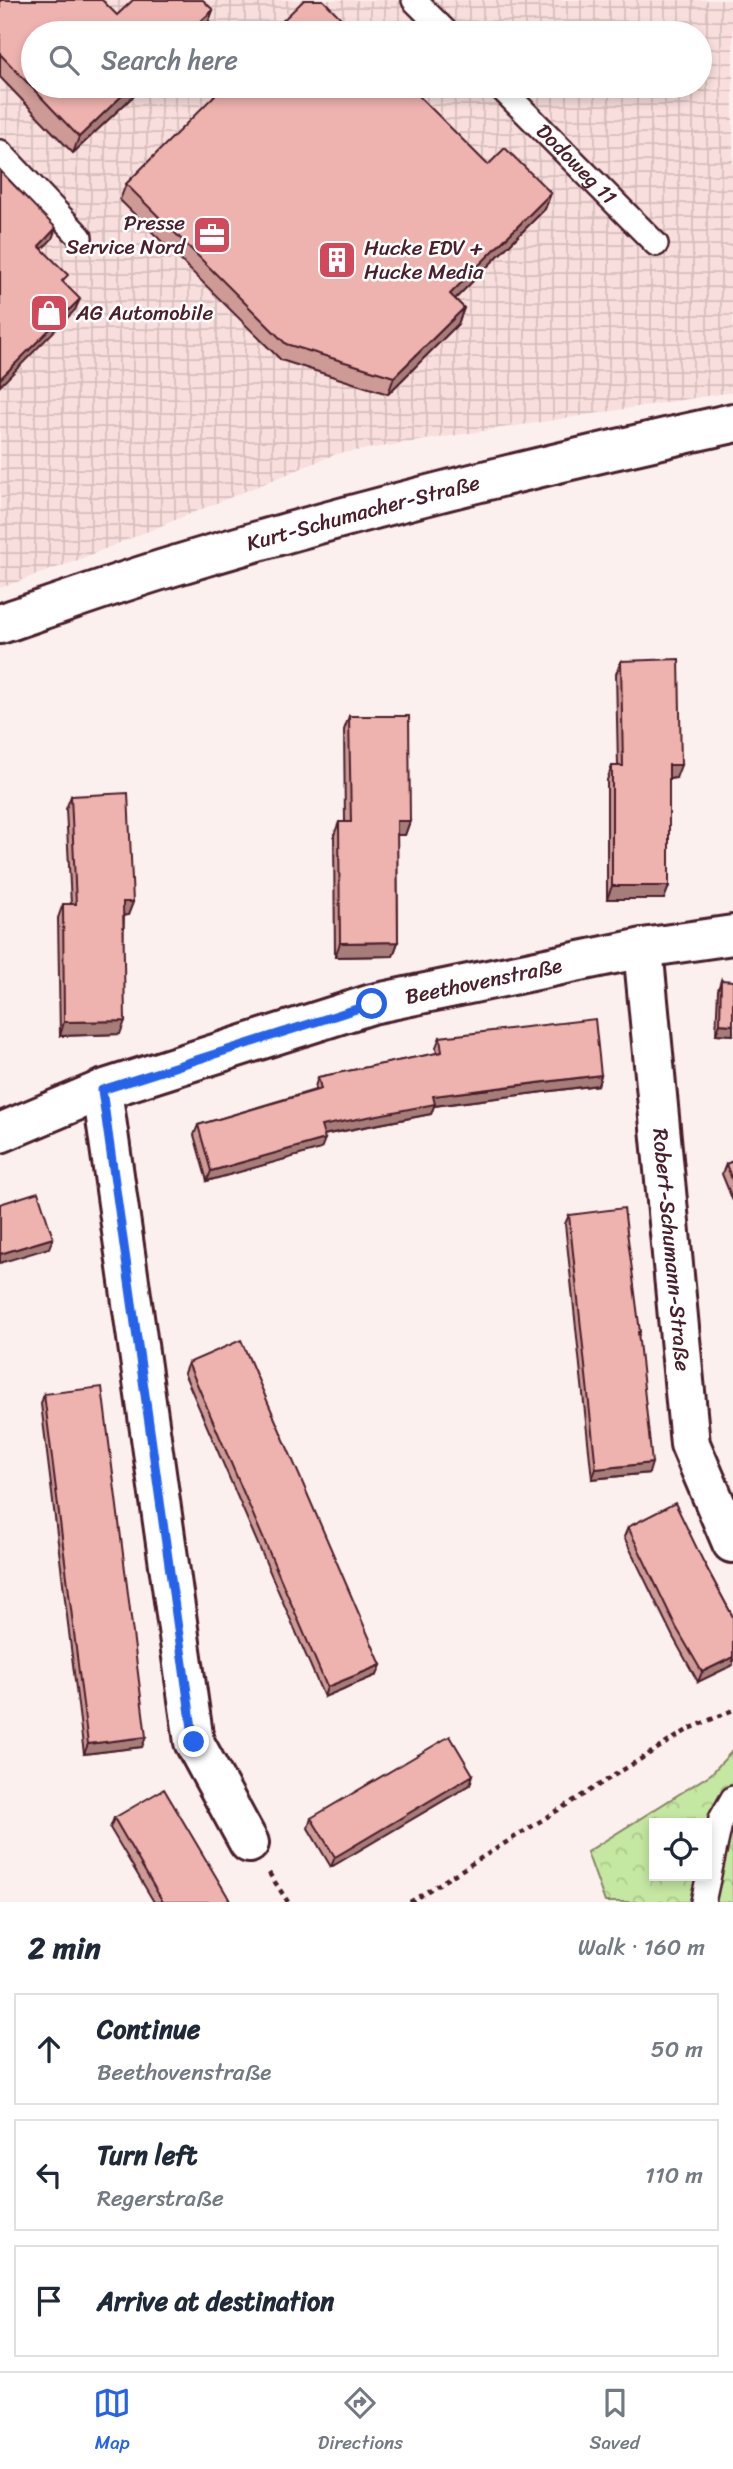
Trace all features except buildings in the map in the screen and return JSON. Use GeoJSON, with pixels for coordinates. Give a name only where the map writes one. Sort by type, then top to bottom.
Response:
{"type":"FeatureCollection","features":[{"type":"Feature","properties":{"kind":"street","name":"Kurt-Schumacher-Straße"},"geometry":{"type":"LineString","coordinates":[[0,624],[177,565],[411,498],[733,423]]}},
{"type":"Feature","properties":{"kind":"street","name":"Beethovenstraße"},"geometry":{"type":"LineString","coordinates":[[0,1133],[102,1090],[372,1004],[643,948],[733,935]]}},
{"type":"Feature","properties":{"kind":"street","name":"Robert-Schumann-Straße"},"geometry":{"type":"LineString","coordinates":[[643,948],[690,1444],[732,1543]]}},
{"type":"Feature","properties":{"kind":"street"},"geometry":{"type":"LineString","coordinates":[[102,1090],[194,1742],[249,1843]]}},
{"type":"Feature","properties":{"kind":"lane"},"geometry":{"type":"LineString","coordinates":[[414,0],[435,21]]}},
{"type":"Feature","properties":{"kind":"lane","name":"Dodoweg 11"},"geometry":{"type":"LineString","coordinates":[[511,98],[656,244]]}},
{"type":"Feature","properties":{"kind":"lane"},"geometry":{"type":"LineString","coordinates":[[0,152],[80,237]]}},
{"type":"Feature","properties":{"kind":"lane"},"geometry":{"type":"LineString","coordinates":[[703,1902],[721,1819],[733,1798]]}},
{"type":"Feature","properties":{"kind":"path"},"geometry":{"type":"LineString","coordinates":[[410,1902],[689,1729],[733,1710]]}},
{"type":"Feature","properties":{"kind":"shaded area"},"geometry":{"type":"Polygon","coordinates":[[[0,0],[733,0],[733,392],[336,454],[73,562],[0,588],[0,0]]]}},
{"type":"Feature","properties":{"kind":"green space"},"geometry":{"type":"Polygon","coordinates":[[[733,1750],[733,1902],[605,1902],[587,1852],[711,1774],[733,1750]]]}},
{"type":"Feature","properties":{"kind":"place","name":"Presse Service Nord"},"geometry":{"type":"Point","coordinates":[212,235]}},
{"type":"Feature","properties":{"kind":"place","name":"Hucke EDV + Hucke Media"},"geometry":{"type":"Point","coordinates":[337,260]}},
{"type":"Feature","properties":{"kind":"place","name":"AG Automobile"},"geometry":{"type":"Point","coordinates":[49,313]}},
{"type":"Feature","properties":{"kind":"route"},"geometry":{"type":"LineString","coordinates":[[194,1742],[102,1090],[372,1004]]}}]}
